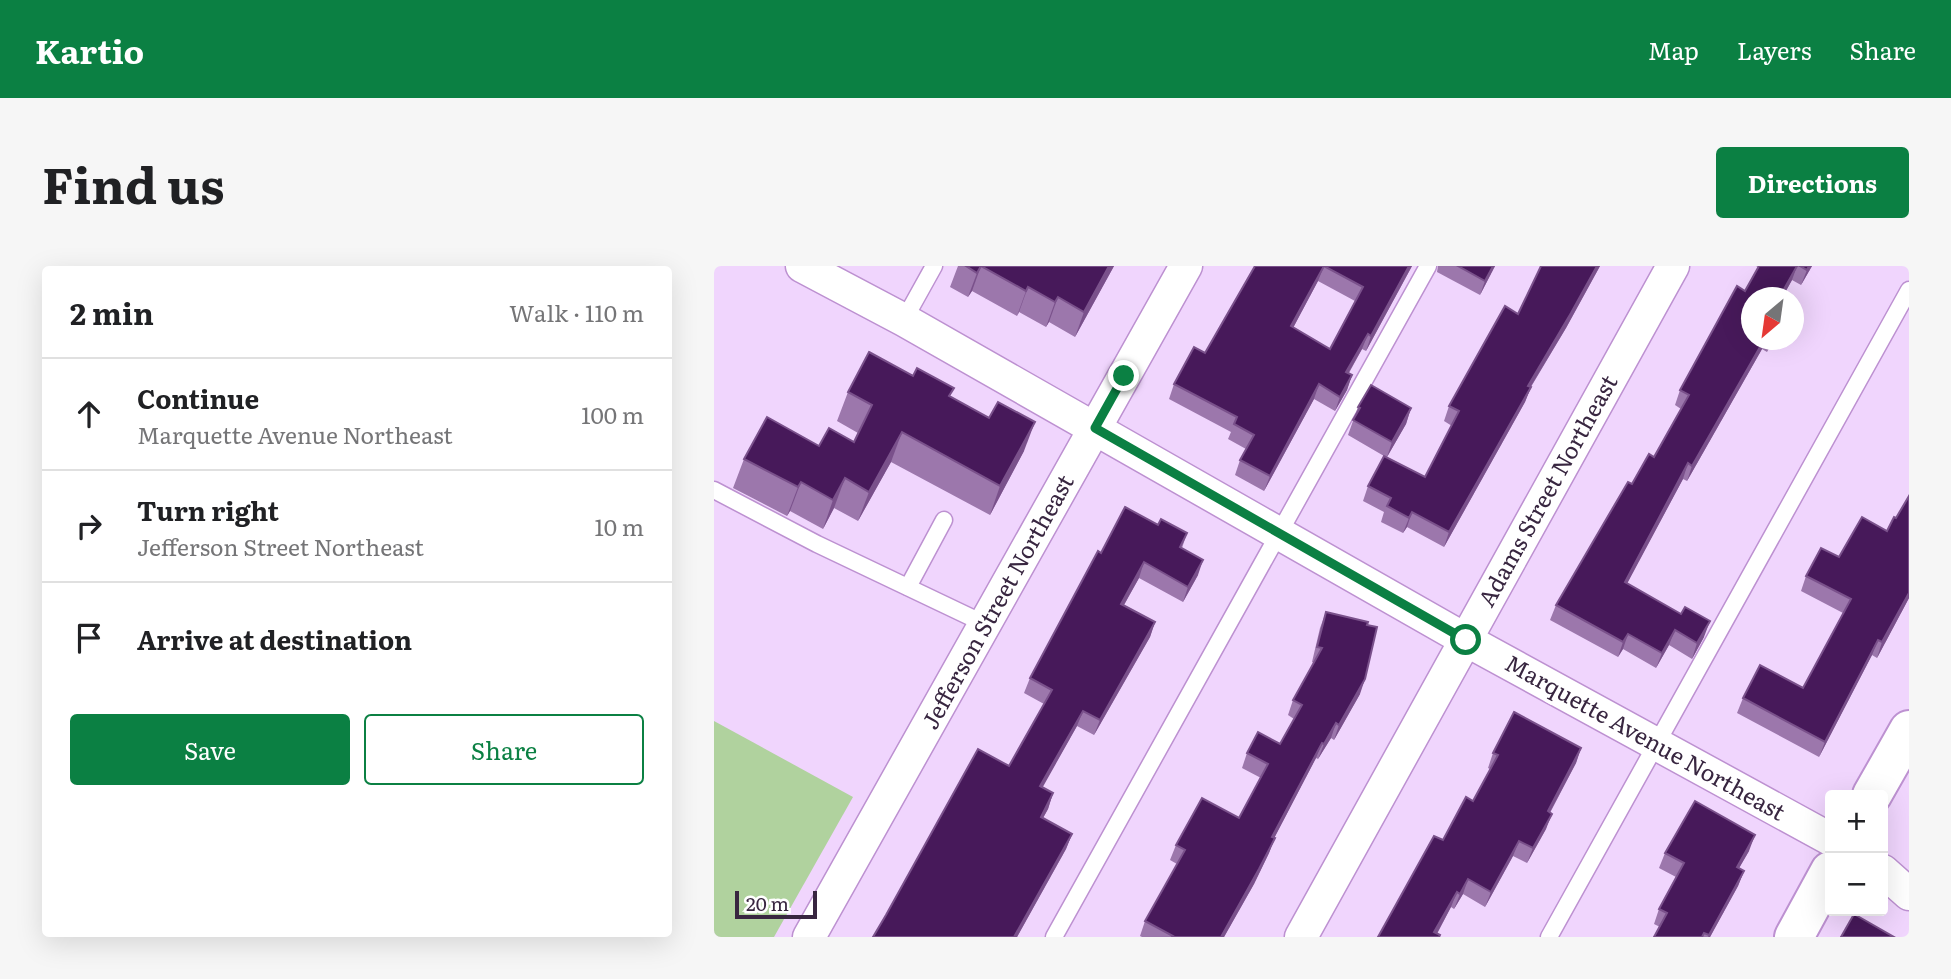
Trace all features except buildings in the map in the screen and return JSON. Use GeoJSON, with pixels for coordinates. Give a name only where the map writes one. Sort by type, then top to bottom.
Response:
{"type":"FeatureCollection","features":[{"type":"Feature","properties":{"kind":"street","name":"Marquette Avenue Northeast"},"geometry":{"type":"LineString","coordinates":[[802,266],[904,320],[1466,640],[1825,836]]}},
{"type":"Feature","properties":{"kind":"street","name":"Jefferson Street Northeast"},"geometry":{"type":"LineString","coordinates":[[809,937],[1186,266]]}},
{"type":"Feature","properties":{"kind":"street","name":"Adams Street Northeast"},"geometry":{"type":"LineString","coordinates":[[1301,937],[1673,266]]}},
{"type":"Feature","properties":{"kind":"street"},"geometry":{"type":"LineString","coordinates":[[1875,790],[1909,730]]}},
{"type":"Feature","properties":{"kind":"street"},"geometry":{"type":"LineString","coordinates":[[1888,875],[1909,894]]}},
{"type":"Feature","properties":{"kind":"street"},"geometry":{"type":"LineString","coordinates":[[1794,937],[1825,880]]}},
{"type":"Feature","properties":{"kind":"lane"},"geometry":{"type":"LineString","coordinates":[[904,320],[934,266]]}},
{"type":"Feature","properties":{"kind":"lane"},"geometry":{"type":"LineString","coordinates":[[1054,937],[1428,266]]}},
{"type":"Feature","properties":{"kind":"lane"},"geometry":{"type":"LineString","coordinates":[[1549,937],[1909,289]]}},
{"type":"Feature","properties":{"kind":"lane"},"geometry":{"type":"LineString","coordinates":[[714,490],[817,544],[985,624]]}},
{"type":"Feature","properties":{"kind":"lane"},"geometry":{"type":"LineString","coordinates":[[908,587],[944,520]]}},
{"type":"Feature","properties":{"kind":"green space"},"geometry":{"type":"Polygon","coordinates":[[[714,721],[853,797],[774,937],[714,937],[714,721]]]}},
{"type":"Feature","properties":{"kind":"route"},"geometry":{"type":"LineString","coordinates":[[1124,376],[1095,428],[1466,640]]}}]}
